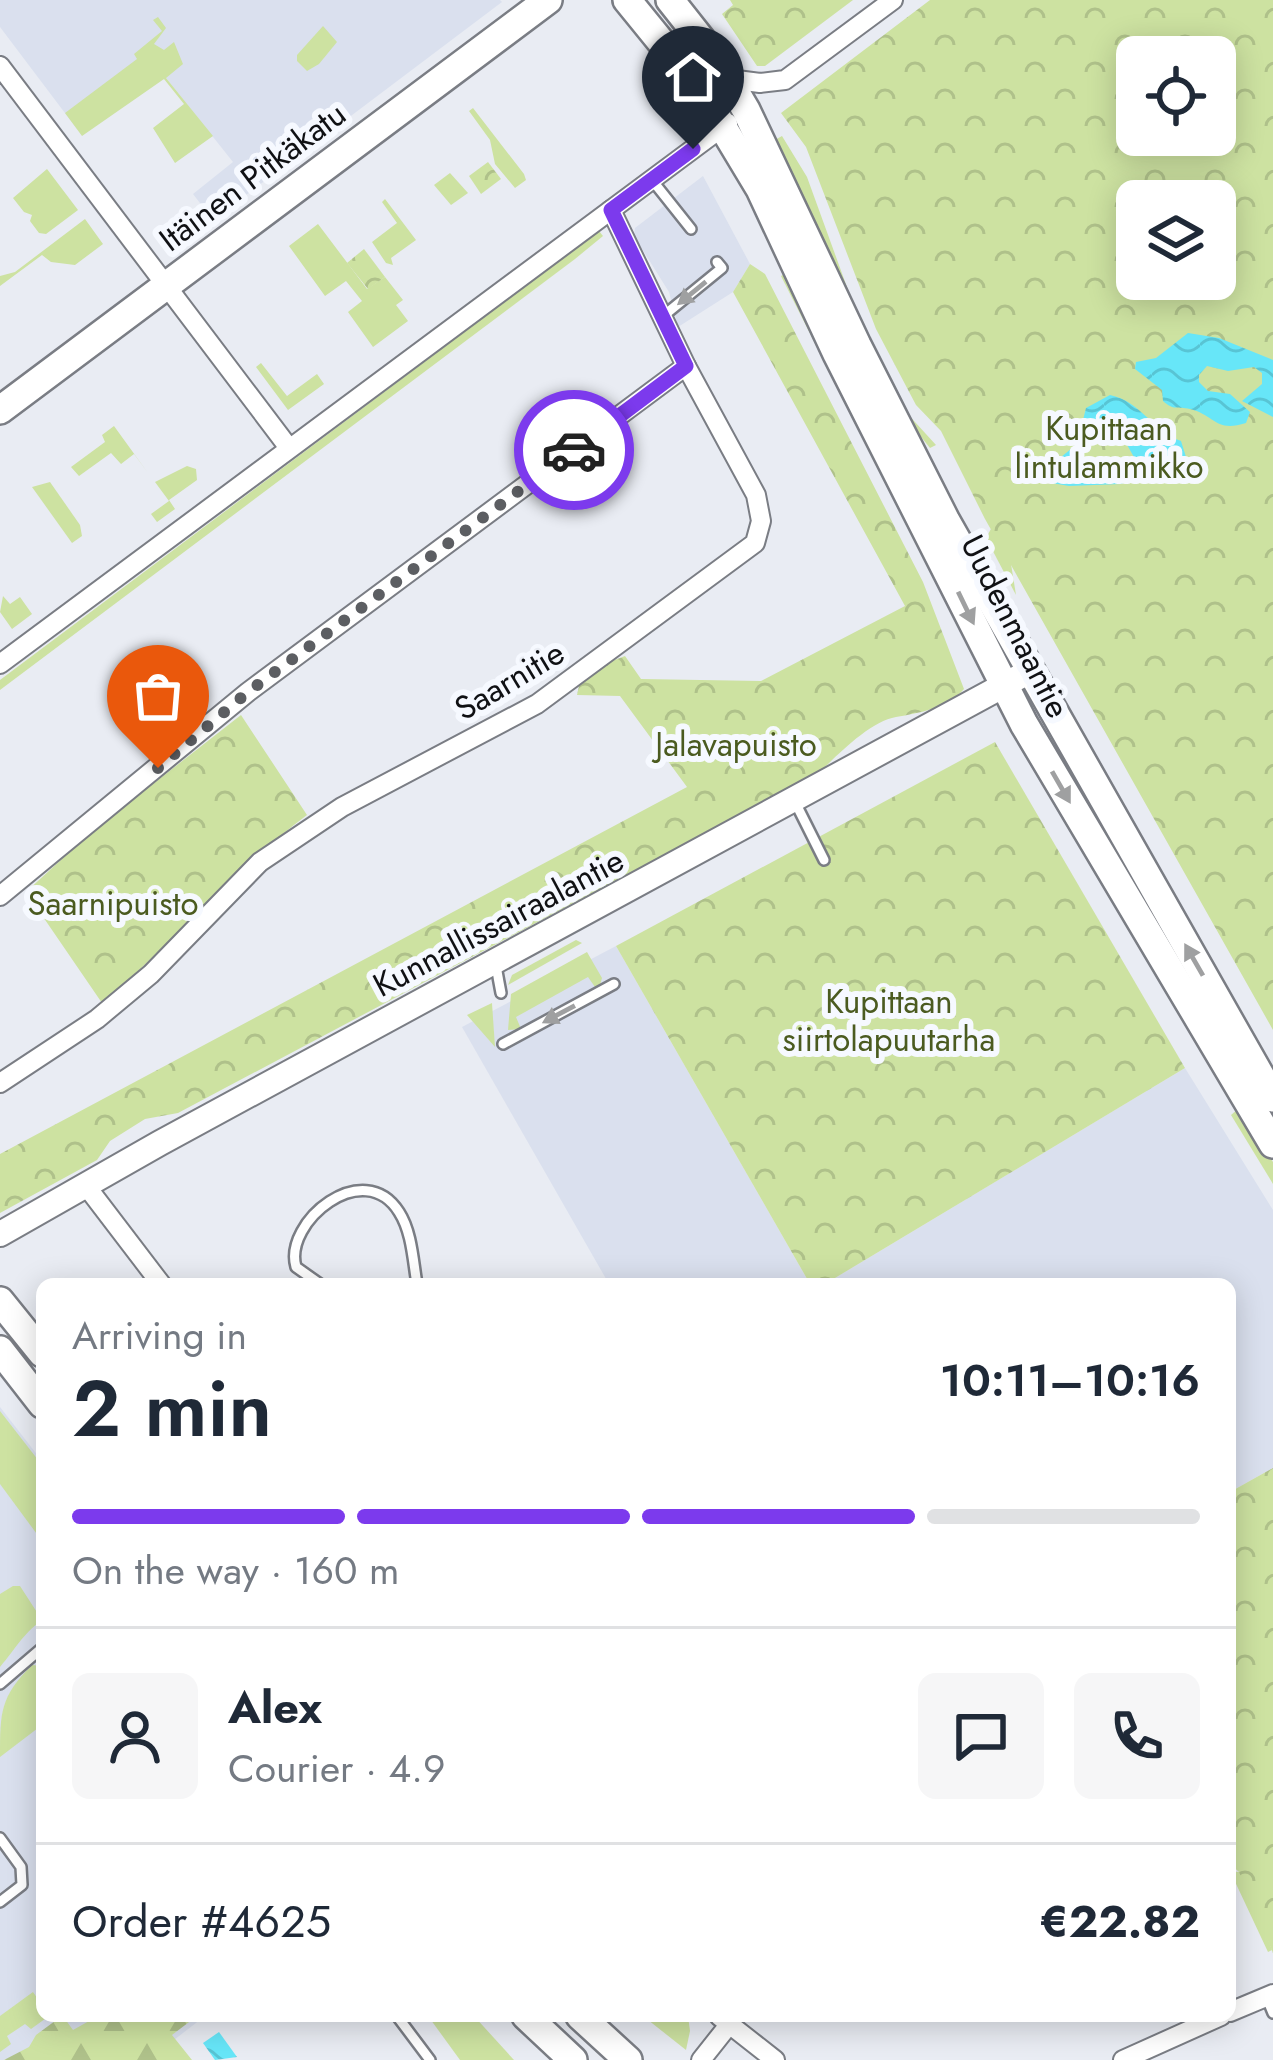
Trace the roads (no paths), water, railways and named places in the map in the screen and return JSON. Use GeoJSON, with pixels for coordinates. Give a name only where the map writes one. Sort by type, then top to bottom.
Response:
{"type":"FeatureCollection","features":[{"type":"Feature","properties":{"kind":"main road","name":"Itäinen Pitkäkatu"},"geometry":{"type":"LineString","coordinates":[[0,410],[548,0]]}},
{"type":"Feature","properties":{"kind":"main road"},"geometry":{"type":"LineString","coordinates":[[626,0],[735,118]]}},
{"type":"Feature","properties":{"kind":"main road"},"geometry":{"type":"LineString","coordinates":[[670,0],[729,79],[735,118]]}},
{"type":"Feature","properties":{"kind":"main road","name":"Uudenmaantie"},"geometry":{"type":"LineString","coordinates":[[735,118],[946,521],[1273,1098]]}},
{"type":"Feature","properties":{"kind":"main road","name":"Uudenmaantie"},"geometry":{"type":"LineString","coordinates":[[735,118],[760,189],[837,354],[1003,686],[1273,1144]]}},
{"type":"Feature","properties":{"kind":"main road"},"geometry":{"type":"LineString","coordinates":[[0,1301],[36,1346]]}},
{"type":"Feature","properties":{"kind":"main road"},"geometry":{"type":"LineString","coordinates":[[0,1351],[36,1396]]}},
{"type":"Feature","properties":{"kind":"main road"},"geometry":{"type":"LineString","coordinates":[[532,2022],[573,2060]]}},
{"type":"Feature","properties":{"kind":"main road"},"geometry":{"type":"LineString","coordinates":[[587,2022],[628,2060]]}},
{"type":"Feature","properties":{"kind":"street"},"geometry":{"type":"LineString","coordinates":[[729,79],[785,80],[892,0]]}},
{"type":"Feature","properties":{"kind":"street"},"geometry":{"type":"LineString","coordinates":[[0,66],[289,448]]}},
{"type":"Feature","properties":{"kind":"street"},"geometry":{"type":"LineString","coordinates":[[0,664],[735,118]]}},
{"type":"Feature","properties":{"kind":"street","name":"Saarnitie"},"geometry":{"type":"LineString","coordinates":[[0,1083],[98,1019],[151,974],[260,862],[342,806],[537,704],[755,543],[761,521],[756,495],[686,366],[611,210]]}},
{"type":"Feature","properties":{"kind":"street"},"geometry":{"type":"LineString","coordinates":[[0,896],[248,692],[686,366]]}},
{"type":"Feature","properties":{"kind":"street","name":"Kunnallissairaalantie"},"geometry":{"type":"LineString","coordinates":[[0,1234],[1029,672]]}},
{"type":"Feature","properties":{"kind":"street"},"geometry":{"type":"LineString","coordinates":[[88,1187],[156,1278]]}},
{"type":"Feature","properties":{"kind":"street"},"geometry":{"type":"LineString","coordinates":[[1236,2010],[1270,2001]]}},
{"type":"Feature","properties":{"kind":"street"},"geometry":{"type":"LineString","coordinates":[[701,2060],[722,2022]]}},
{"type":"Feature","properties":{"kind":"street"},"geometry":{"type":"LineString","coordinates":[[724,2022],[775,2060]]}},
{"type":"Feature","properties":{"kind":"street"},"geometry":{"type":"LineString","coordinates":[[1124,2060],[1209,2022]]}},
{"type":"Feature","properties":{"kind":"lane"},"geometry":{"type":"LineString","coordinates":[[652,180],[691,229]]}},
{"type":"Feature","properties":{"kind":"lane"},"geometry":{"type":"LineString","coordinates":[[662,317],[719,265]]}},
{"type":"Feature","properties":{"kind":"lane"},"geometry":{"type":"LineString","coordinates":[[794,800],[824,860]]}},
{"type":"Feature","properties":{"kind":"lane"},"geometry":{"type":"LineString","coordinates":[[496,961],[501,993]]}},
{"type":"Feature","properties":{"kind":"lane"},"geometry":{"type":"LineString","coordinates":[[503,1044],[614,984]]}},
{"type":"Feature","properties":{"kind":"lane"},"geometry":{"type":"LineString","coordinates":[[312,1278],[296,1267],[298,1239],[333,1198],[370,1189],[386,1196],[406,1226],[415,1278]]}},
{"type":"Feature","properties":{"kind":"lane"},"geometry":{"type":"LineString","coordinates":[[0,1684],[36,1653]]}},
{"type":"Feature","properties":{"kind":"lane"},"geometry":{"type":"LineString","coordinates":[[0,1838],[21,1867],[22,1885],[0,1902]]}},
{"type":"Feature","properties":{"kind":"lane"},"geometry":{"type":"LineString","coordinates":[[402,2022],[430,2060]]}},
{"type":"Feature","properties":{"kind":"water"},"geometry":{"type":"Polygon","coordinates":[[[1188,333],[1219,338],[1273,360],[1273,417],[1242,401],[1262,384],[1262,373],[1254,367],[1228,371],[1207,366],[1199,375],[1208,391],[1230,394],[1250,412],[1246,423],[1221,425],[1163,401],[1162,390],[1135,369],[1136,362],[1156,358],[1188,333]]]}},
{"type":"Feature","properties":{"kind":"water"},"geometry":{"type":"Polygon","coordinates":[[[1110,395],[1121,398],[1181,441],[1186,457],[1120,484],[1046,482],[1044,471],[1077,444],[1086,408],[1110,395]],[[1100,431],[1074,470],[1079,474],[1126,473],[1134,467],[1135,459],[1121,434],[1100,431]]]}},
{"type":"Feature","properties":{"kind":"water"},"geometry":{"type":"Polygon","coordinates":[[[219,2032],[237,2057],[215,2060],[203,2043],[219,2032]]]}},
{"type":"Feature","properties":{"kind":"park label","name":"Kupittaan lintulammikko"},"geometry":{"type":"Point","coordinates":[1109,447]}},
{"type":"Feature","properties":{"kind":"park label","name":"Jalavapuisto"},"geometry":{"type":"Point","coordinates":[736,744]}},
{"type":"Feature","properties":{"kind":"park label","name":"Saarnipuisto"},"geometry":{"type":"Point","coordinates":[113,903]}},
{"type":"Feature","properties":{"kind":"park label","name":"Kupittaan siirtolapuutarha"},"geometry":{"type":"Point","coordinates":[889,1020]}}]}
